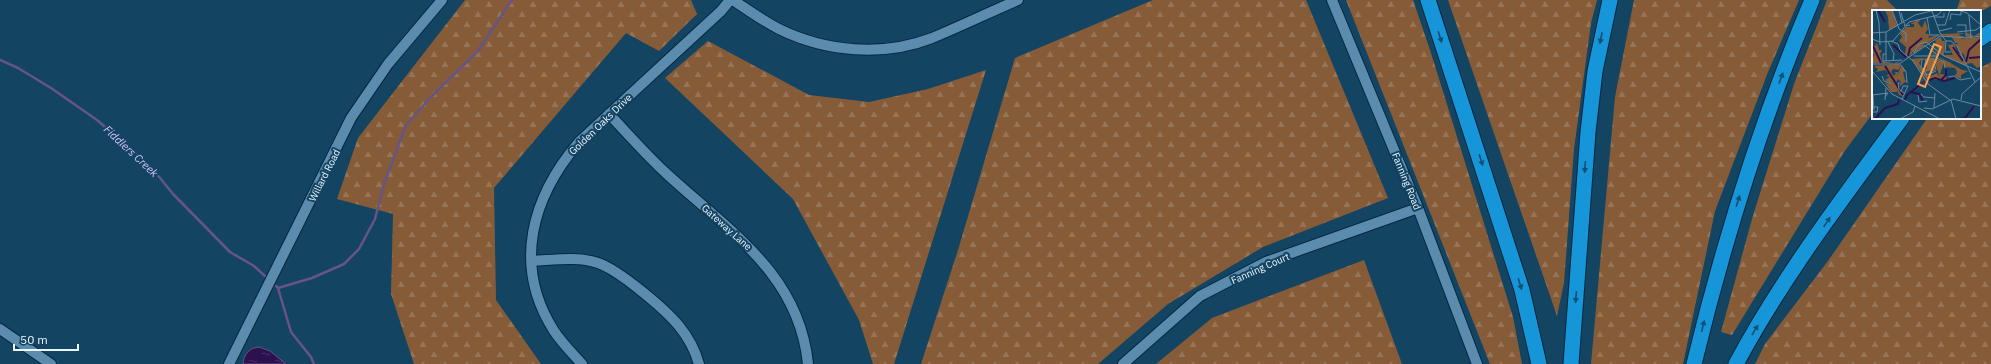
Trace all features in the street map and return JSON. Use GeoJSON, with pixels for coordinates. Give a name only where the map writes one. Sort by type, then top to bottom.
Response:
{"type":"FeatureCollection","features":[{"type":"Feature","properties":{"kind":"highway"},"geometry":{"type":"LineString","coordinates":[[1428,0],[1522,290],[1539,364]]}},
{"type":"Feature","properties":{"kind":"highway"},"geometry":{"type":"LineString","coordinates":[[1571,364],[1589,124],[1595,71],[1610,0]]}},
{"type":"Feature","properties":{"kind":"highway"},"geometry":{"type":"LineString","coordinates":[[1694,364],[1709,300],[1733,216],[1770,108],[1812,0]]}},
{"type":"Feature","properties":{"kind":"highway"},"geometry":{"type":"LineString","coordinates":[[1981,38],[1991,31]]}},
{"type":"Feature","properties":{"kind":"highway"},"geometry":{"type":"LineString","coordinates":[[1736,364],[1767,310],[1834,210],[1901,119]]}},
{"type":"Feature","properties":{"kind":"street","name":"Willard Road"},"geometry":{"type":"LineString","coordinates":[[228,364],[351,118],[388,64],[442,0]]}},
{"type":"Feature","properties":{"kind":"street","name":"Golden Oaks Drive"},"geometry":{"type":"LineString","coordinates":[[582,364],[564,345],[546,317],[539,298],[532,261],[535,222],[545,191],[565,158],[609,114],[721,11],[730,0]]}},
{"type":"Feature","properties":{"kind":"street"},"geometry":{"type":"LineString","coordinates":[[733,0],[766,22],[791,35],[833,47],[861,50],[890,48],[918,42],[1018,0]]}},
{"type":"Feature","properties":{"kind":"street","name":"Fanning Road"},"geometry":{"type":"LineString","coordinates":[[1332,0],[1418,208],[1477,364]]}},
{"type":"Feature","properties":{"kind":"street","name":"Gateway Lane"},"geometry":{"type":"LineString","coordinates":[[609,114],[666,174],[749,246],[781,285],[800,324],[808,364]]}},
{"type":"Feature","properties":{"kind":"street","name":"Fanning Court"},"geometry":{"type":"LineString","coordinates":[[1123,364],[1200,296],[1266,262],[1418,208]]}},
{"type":"Feature","properties":{"kind":"street"},"geometry":{"type":"LineString","coordinates":[[532,261],[585,260],[598,263],[622,276],[679,325],[691,344],[699,364]]}},
{"type":"Feature","properties":{"kind":"street"},"geometry":{"type":"LineString","coordinates":[[0,329],[52,364]]}},
{"type":"Feature","properties":{"kind":"green space"},"geometry":{"type":"Polygon","coordinates":[[[465,0],[691,0],[697,14],[659,51],[626,33],[494,188],[496,300],[541,364],[414,364],[391,294],[393,214],[337,199],[358,138],[465,0]]]}},
{"type":"Feature","properties":{"kind":"green space"},"geometry":{"type":"Polygon","coordinates":[[[1153,0],[1306,0],[1388,198],[1263,247],[1168,304],[1098,364],[921,364],[958,250],[1015,58],[1153,0]]]}},
{"type":"Feature","properties":{"kind":"green space"},"geometry":{"type":"Polygon","coordinates":[[[1346,0],[1413,0],[1431,53],[1513,317],[1522,364],[1490,364],[1346,0]]]}},
{"type":"Feature","properties":{"kind":"green space"},"geometry":{"type":"Polygon","coordinates":[[[1448,0],[1597,0],[1591,23],[1574,149],[1564,283],[1557,316],[1448,0]]]}},
{"type":"Feature","properties":{"kind":"green space"},"geometry":{"type":"Polygon","coordinates":[[[1634,0],[1799,0],[1768,72],[1715,211],[1683,364],[1591,364],[1615,97],[1634,0]]]}},
{"type":"Feature","properties":{"kind":"green space"},"geometry":{"type":"Polygon","coordinates":[[[1827,0],[1887,0],[1897,10],[1872,10],[1872,114],[1844,152],[1732,335],[1721,332],[1752,219],[1794,84],[1827,0]]]}},
{"type":"Feature","properties":{"kind":"green space"},"geometry":{"type":"Polygon","coordinates":[[[1960,0],[1991,0],[1991,6],[1981,11],[1981,10],[1956,10],[1960,0]]]}},
{"type":"Feature","properties":{"kind":"green space"},"geometry":{"type":"Polygon","coordinates":[[[708,41],[809,95],[869,102],[928,89],[986,70],[894,364],[873,364],[859,320],[793,199],[665,78],[708,41]]]}},
{"type":"Feature","properties":{"kind":"green space"},"geometry":{"type":"Polygon","coordinates":[[[1991,62],[1991,364],[1755,364],[1765,344],[1828,261],[1926,119],[1981,119],[1981,67],[1991,62]]]}},
{"type":"Feature","properties":{"kind":"green space"},"geometry":{"type":"Polygon","coordinates":[[[1364,260],[1402,364],[1156,364],[1212,318],[1364,260]]]}},
{"type":"Feature","properties":{"kind":"water"},"geometry":{"type":"Polygon","coordinates":[[[259,347],[270,351],[286,364],[243,364],[248,352],[259,347]]]}},
{"type":"Feature","properties":{"kind":"waterway"},"geometry":{"type":"LineString","coordinates":[[278,288],[312,278],[344,264],[359,249],[375,219],[384,184],[406,125],[433,95],[477,52],[512,0]]}},
{"type":"Feature","properties":{"kind":"waterway","name":"Fiddlers Creek"},"geometry":{"type":"LineString","coordinates":[[0,60],[18,68],[51,88],[97,120],[152,168],[173,194],[230,252],[254,266],[265,276]]}},
{"type":"Feature","properties":{"kind":"waterway","name":"Fiddlers Creek"},"geometry":{"type":"LineString","coordinates":[[276,286],[278,288],[291,332],[311,357],[314,364]]}}]}
